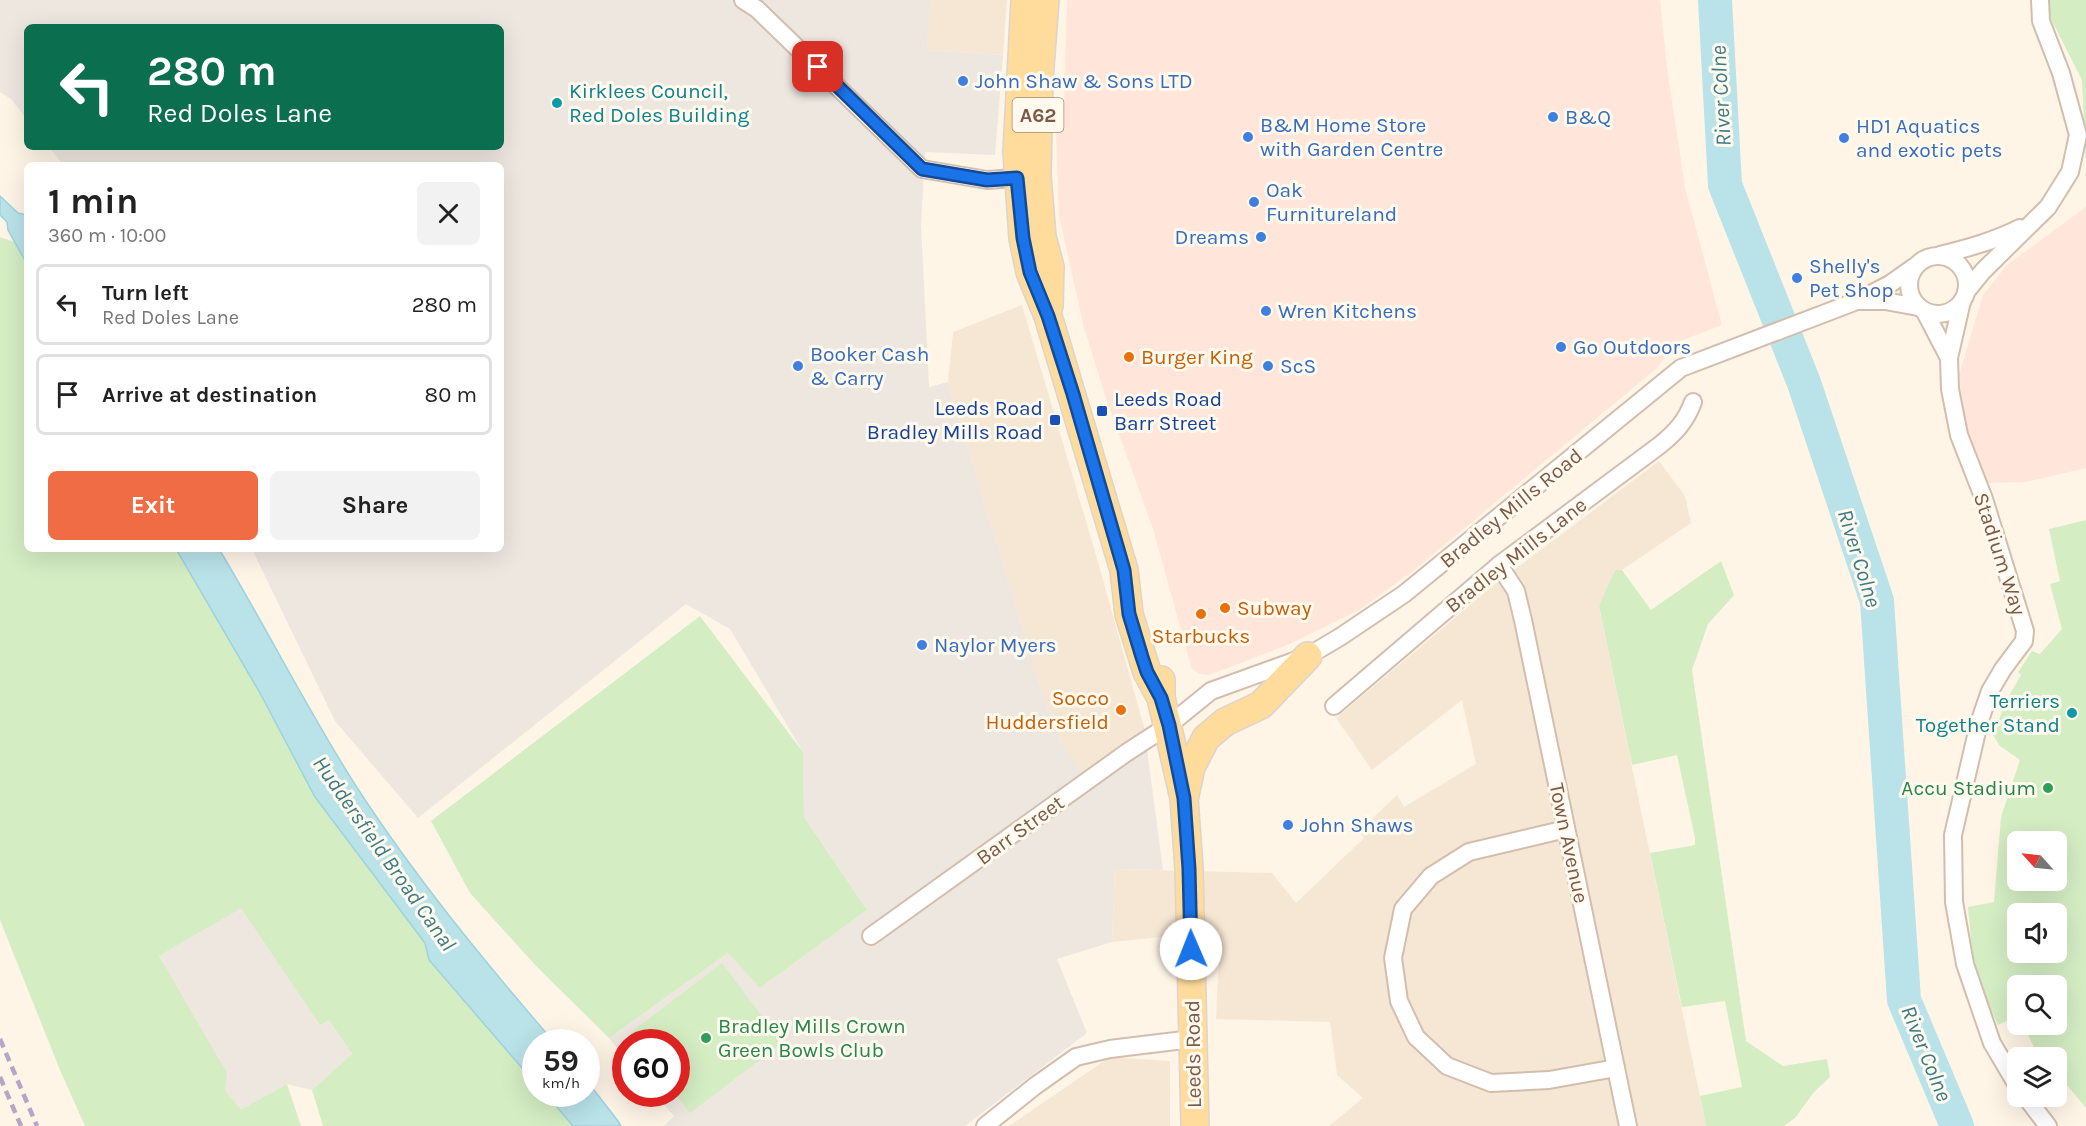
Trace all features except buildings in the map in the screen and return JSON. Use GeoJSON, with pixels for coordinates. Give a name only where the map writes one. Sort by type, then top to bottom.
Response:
{"type":"FeatureCollection","features":[{"type":"Feature","properties":{"kind":"main road","name":"Leeds Road"},"geometry":{"type":"LineString","coordinates":[[1024,0],[1026,253],[1030,272],[1048,316],[1124,570],[1129,614],[1147,672],[1161,698],[1169,725],[1184,798],[1189,869],[1195,1126]]}},
{"type":"Feature","properties":{"kind":"main road","name":"Leeds Road"},"geometry":{"type":"LineString","coordinates":[[1027,177],[1040,79],[1045,0]]}},
{"type":"Feature","properties":{"kind":"main road"},"geometry":{"type":"LineString","coordinates":[[1184,798],[1191,767],[1206,738],[1225,722],[1261,705],[1308,656]]}},
{"type":"Feature","properties":{"kind":"street"},"geometry":{"type":"LineString","coordinates":[[743,0],[756,9],[922,169],[987,180],[1027,177]]}},
{"type":"Feature","properties":{"kind":"street","name":"Bradley Mills Road"},"geometry":{"type":"LineString","coordinates":[[1857,301],[1885,301],[1941,314],[1950,312],[1983,271],[2048,207],[2070,172],[2078,135],[2061,73],[2041,21],[2040,0]]}},
{"type":"Feature","properties":{"kind":"street","name":"Bradley Mills Road"},"geometry":{"type":"LineString","coordinates":[[1169,725],[1211,691],[1308,656],[1404,594],[1681,368],[1857,301],[1890,284],[1928,257],[1996,240],[2032,223]]}},
{"type":"Feature","properties":{"kind":"street"},"geometry":{"type":"LineString","coordinates":[[1937,255],[1953,260],[1965,273],[1967,282],[1964,297]]}},
{"type":"Feature","properties":{"kind":"street"},"geometry":{"type":"LineString","coordinates":[[1914,267],[1910,275],[1909,292],[1921,309]]}},
{"type":"Feature","properties":{"kind":"street","name":"Stadium Way"},"geometry":{"type":"LineString","coordinates":[[1964,297],[1949,358],[1950,389],[1959,435],[1984,499],[2025,631],[2024,641],[2002,669],[1990,691],[1983,712],[1953,835],[1954,902],[1965,964],[1992,1043],[2007,1068]]}},
{"type":"Feature","properties":{"kind":"street","name":"Stadium Way"},"geometry":{"type":"LineString","coordinates":[[1921,309],[1949,358]]}},
{"type":"Feature","properties":{"kind":"street","name":"Bradley Mills Lane"},"geometry":{"type":"LineString","coordinates":[[1334,706],[1499,565],[1678,430],[1688,416],[1693,402]]}},
{"type":"Feature","properties":{"kind":"street","name":"Town Avenue"},"geometry":{"type":"LineString","coordinates":[[1499,565],[1516,591],[1523,620],[1628,1126]]}},
{"type":"Feature","properties":{"kind":"street","name":"Barr Street"},"geometry":{"type":"LineString","coordinates":[[871,936],[1126,753],[1169,725]]}},
{"type":"Feature","properties":{"kind":"street"},"geometry":{"type":"LineString","coordinates":[[1566,829],[1468,852],[1431,876],[1403,909],[1393,958],[1399,1001],[1416,1037],[1447,1066],[1491,1083],[1549,1080],[1616,1068]]}},
{"type":"Feature","properties":{"kind":"street"},"geometry":{"type":"LineString","coordinates":[[986,1126],[1035,1086],[1076,1057],[1110,1049],[1192,1039]]}},
{"type":"Feature","properties":{"kind":"street"},"geometry":{"type":"LineString","coordinates":[[2033,1107],[2048,1126]]}},
{"type":"Feature","properties":{"kind":"shaded area"},"geometry":{"type":"Polygon","coordinates":[[[0,0],[930,0],[927,50],[1003,55],[995,155],[925,152],[921,225],[929,387],[948,382],[1042,692],[1060,740],[1083,773],[1144,727],[1163,870],[1115,869],[1112,942],[1057,959],[1087,1033],[965,1126],[664,1126],[674,1116],[666,1107],[690,1107],[690,1029],[622,1029],[728,953],[760,988],[867,910],[804,817],[803,752],[730,629],[686,604],[418,818],[335,721],[253,552],[504,552],[504,162],[61,162],[51,150],[504,150],[504,24],[24,24],[24,115],[11,99],[0,92],[0,0]]]}},
{"type":"Feature","properties":{"kind":"shaded area"},"geometry":{"type":"Polygon","coordinates":[[[929,0],[1007,0],[1003,55],[927,50],[929,0]]]}},
{"type":"Feature","properties":{"kind":"shaded area"},"geometry":{"type":"Polygon","coordinates":[[[1067,0],[1660,0],[1667,68],[1685,188],[1722,325],[1675,343],[1657,368],[1413,571],[1359,610],[1290,644],[1209,675],[1200,674],[1192,669],[1153,529],[1105,395],[1084,327],[1059,216],[1056,130],[1064,108],[1067,0]]]}},
{"type":"Feature","properties":{"kind":"shaded area"},"geometry":{"type":"Polygon","coordinates":[[[2086,207],[2086,468],[2026,482],[1987,483],[1964,429],[1959,375],[1983,295],[2007,265],[2086,207]]]}},
{"type":"Feature","properties":{"kind":"shaded area"},"geometry":{"type":"Polygon","coordinates":[[[1022,305],[1144,727],[1082,774],[1060,740],[1042,692],[948,382],[953,332],[1022,305]]]}},
{"type":"Feature","properties":{"kind":"shaded area"},"geometry":{"type":"Polygon","coordinates":[[[1659,461],[1685,496],[1691,523],[1622,570],[1615,570],[1599,607],[1706,1126],[1329,1126],[1363,1098],[1337,1075],[1330,1022],[1216,1019],[1220,931],[1112,942],[1115,869],[1272,873],[1296,903],[1364,838],[1359,831],[1397,795],[1404,807],[1476,764],[1462,700],[1372,770],[1336,718],[1494,585],[1659,461]]]}},
{"type":"Feature","properties":{"kind":"shaded area"},"geometry":{"type":"Polygon","coordinates":[[[241,907],[320,1024],[329,1020],[352,1054],[312,1090],[287,1084],[241,1111],[225,1090],[159,956],[241,907]]]}},
{"type":"Feature","properties":{"kind":"shaded area"},"geometry":{"type":"Polygon","coordinates":[[[1110,1057],[1170,1061],[1170,1126],[1009,1126],[1110,1057]]]}},
{"type":"Feature","properties":{"kind":"green space"},"geometry":{"type":"Polygon","coordinates":[[[2048,0],[2086,0],[2086,165],[2082,80],[2050,17],[2048,0]]]}},
{"type":"Feature","properties":{"kind":"green space"},"geometry":{"type":"Polygon","coordinates":[[[0,237],[14,242],[24,259],[24,552],[178,552],[260,693],[315,797],[425,943],[429,960],[522,1068],[522,1107],[557,1107],[573,1126],[323,1126],[312,1090],[352,1054],[329,1020],[320,1025],[241,908],[159,956],[227,1073],[225,1090],[241,1110],[287,1084],[301,1126],[85,1126],[0,920],[0,237]]]}},
{"type":"Feature","properties":{"kind":"green space","name":"Accu Stadium"},"geometry":{"type":"Polygon","coordinates":[[[2086,520],[2086,1108],[2067,1085],[2067,1047],[2034,1047],[2028,1035],[2067,1035],[2067,975],[2007,975],[2007,1021],[1998,1025],[1982,989],[1972,950],[1968,907],[1994,902],[2001,817],[2020,760],[2000,746],[1993,735],[2007,699],[2021,675],[2018,672],[2032,651],[2040,654],[2062,629],[2050,584],[2060,581],[2049,529],[2086,520]]]}},
{"type":"Feature","properties":{"kind":"green space"},"geometry":{"type":"Polygon","coordinates":[[[1721,561],[1734,595],[1708,624],[1692,670],[1746,1041],[1783,1066],[1827,1059],[1830,1077],[1814,1092],[1795,1118],[1784,1126],[1706,1126],[1700,1096],[1742,1087],[1725,1001],[1682,1007],[1650,853],[1695,845],[1695,838],[1677,755],[1632,765],[1599,606],[1615,570],[1622,570],[1651,610],[1721,561]]]}},
{"type":"Feature","properties":{"kind":"green space"},"geometry":{"type":"Polygon","coordinates":[[[700,616],[803,752],[804,817],[867,910],[760,988],[728,953],[622,1029],[612,1029],[612,1036],[609,1038],[537,967],[470,893],[431,821],[700,616]]]}},
{"type":"Feature","properties":{"kind":"green space","name":"Bradley Mills Crown Green Bowls Club"},"geometry":{"type":"Polygon","coordinates":[[[722,963],[782,1043],[690,1113],[685,1107],[690,1107],[690,1029],[635,1029],[722,963]]]}},
{"type":"Feature","properties":{"kind":"water"},"geometry":{"type":"Polygon","coordinates":[[[0,196],[18,213],[24,214],[24,259],[8,230],[7,222],[0,215],[0,196]]]}},
{"type":"Feature","properties":{"kind":"water","name":"Huddersfield Broad Canal"},"geometry":{"type":"Polygon","coordinates":[[[178,552],[221,552],[356,786],[402,853],[451,918],[543,1029],[522,1029],[522,1068],[429,960],[425,943],[315,797],[260,693],[178,552]]]}},
{"type":"Feature","properties":{"kind":"water"},"geometry":{"type":"Polygon","coordinates":[[[600,1098],[621,1126],[573,1126],[557,1107],[600,1107],[600,1098]]]}},
{"type":"Feature","properties":{"kind":"waterway","name":"River Colne"},"geometry":{"type":"LineString","coordinates":[[1715,0],[1725,185],[1804,383],[1877,601],[1904,1000],[1957,1126]]}},
{"type":"Feature","properties":{"kind":"railway"},"geometry":{"type":"LineString","coordinates":[[0,1039],[37,1126]]}},
{"type":"Feature","properties":{"kind":"railway"},"geometry":{"type":"LineString","coordinates":[[0,1077],[21,1126]]}},
{"type":"Feature","properties":{"kind":"place","name":"John Shaw & Sons LTD"},"geometry":{"type":"Point","coordinates":[963,81]}},
{"type":"Feature","properties":{"kind":"place","name":"Kirklees Council, Red Doles Building"},"geometry":{"type":"Point","coordinates":[557,103]}},
{"type":"Feature","properties":{"kind":"place","name":"B&Q"},"geometry":{"type":"Point","coordinates":[1553,117]}},
{"type":"Feature","properties":{"kind":"place","name":"B&M Home Store with Garden Centre"},"geometry":{"type":"Point","coordinates":[1248,137]}},
{"type":"Feature","properties":{"kind":"place","name":"HD1 Aquatics and exotic pets"},"geometry":{"type":"Point","coordinates":[1844,138]}},
{"type":"Feature","properties":{"kind":"place","name":"Oak Furnitureland"},"geometry":{"type":"Point","coordinates":[1254,202]}},
{"type":"Feature","properties":{"kind":"place","name":"Dreams"},"geometry":{"type":"Point","coordinates":[1261,237]}},
{"type":"Feature","properties":{"kind":"place","name":"Shelly's Pet Shop"},"geometry":{"type":"Point","coordinates":[1797,278]}},
{"type":"Feature","properties":{"kind":"place","name":"Wren Kitchens"},"geometry":{"type":"Point","coordinates":[1266,311]}},
{"type":"Feature","properties":{"kind":"place","name":"Go Outdoors"},"geometry":{"type":"Point","coordinates":[1561,347]}},
{"type":"Feature","properties":{"kind":"place","name":"Burger King"},"geometry":{"type":"Point","coordinates":[1129,357]}},
{"type":"Feature","properties":{"kind":"place","name":"Booker Cash & Carry"},"geometry":{"type":"Point","coordinates":[798,366]}},
{"type":"Feature","properties":{"kind":"place","name":"ScS"},"geometry":{"type":"Point","coordinates":[1268,366]}},
{"type":"Feature","properties":{"kind":"place","name":"Leeds Road Barr Street"},"geometry":{"type":"Point","coordinates":[1102,411]}},
{"type":"Feature","properties":{"kind":"place","name":"Leeds Road Bradley Mills Road"},"geometry":{"type":"Point","coordinates":[1055,420]}},
{"type":"Feature","properties":{"kind":"place","name":"Subway"},"geometry":{"type":"Point","coordinates":[1225,608]}},
{"type":"Feature","properties":{"kind":"place","name":"Starbucks"},"geometry":{"type":"Point","coordinates":[1201,614]}},
{"type":"Feature","properties":{"kind":"place","name":"Naylor Myers"},"geometry":{"type":"Point","coordinates":[922,645]}},
{"type":"Feature","properties":{"kind":"place","name":"Socco Huddersfield"},"geometry":{"type":"Point","coordinates":[1121,710]}},
{"type":"Feature","properties":{"kind":"place","name":"Terriers Together Stand"},"geometry":{"type":"Point","coordinates":[2072,713]}},
{"type":"Feature","properties":{"kind":"place","name":"Accu Stadium"},"geometry":{"type":"Point","coordinates":[2048,788]}},
{"type":"Feature","properties":{"kind":"place","name":"John Shaws"},"geometry":{"type":"Point","coordinates":[1288,825]}},
{"type":"Feature","properties":{"kind":"place","name":"Bradley Mills Crown Green Bowls Club"},"geometry":{"type":"Point","coordinates":[706,1038]}},
{"type":"Feature","properties":{"kind":"route"},"geometry":{"type":"LineString","coordinates":[[818,67],[922,169],[987,180],[1017,178],[1023,238],[1030,272],[1048,316],[1073,394],[1124,570],[1129,614],[1142,657],[1161,698],[1169,725],[1184,798],[1191,949]]}}]}
